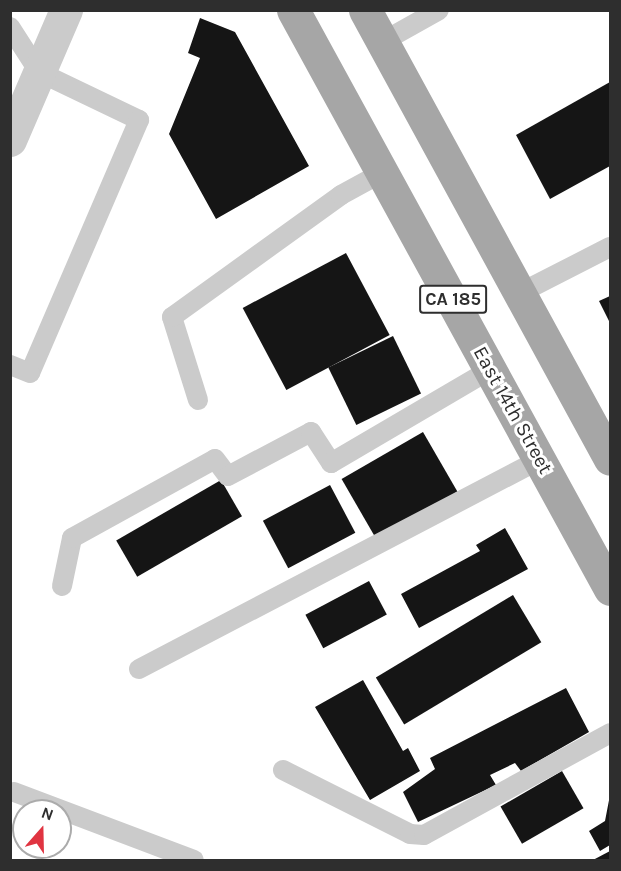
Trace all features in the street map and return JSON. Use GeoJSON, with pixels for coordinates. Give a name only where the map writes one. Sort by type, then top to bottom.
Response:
{"type":"FeatureCollection","features":[{"type":"Feature","properties":{"kind":"main road","name":"East 14th Street"},"geometry":{"type":"LineString","coordinates":[[293,10],[610,589]]}},
{"type":"Feature","properties":{"kind":"main road","name":"CA 185"},"geometry":{"type":"LineString","coordinates":[[365,10],[610,459]]}},
{"type":"Feature","properties":{"kind":"street"},"geometry":{"type":"LineString","coordinates":[[10,140],[66,10]]}},
{"type":"Feature","properties":{"kind":"lane"},"geometry":{"type":"LineString","coordinates":[[382,42],[439,10]]}},
{"type":"Feature","properties":{"kind":"lane"},"geometry":{"type":"LineString","coordinates":[[10,27],[39,72],[139,120],[30,373],[10,365]]}},
{"type":"Feature","properties":{"kind":"lane"},"geometry":{"type":"LineString","coordinates":[[198,400],[172,317],[341,195],[383,172]]}},
{"type":"Feature","properties":{"kind":"lane"},"geometry":{"type":"LineString","coordinates":[[520,293],[610,247]]}},
{"type":"Feature","properties":{"kind":"lane"},"geometry":{"type":"LineString","coordinates":[[62,586],[72,538],[215,459],[228,476],[311,432],[331,463],[491,369]]}},
{"type":"Feature","properties":{"kind":"lane"},"geometry":{"type":"LineString","coordinates":[[139,669],[540,459]]}},
{"type":"Feature","properties":{"kind":"lane"},"geometry":{"type":"LineString","coordinates":[[283,770],[410,834],[424,835],[610,733]]}},
{"type":"Feature","properties":{"kind":"lane"},"geometry":{"type":"LineString","coordinates":[[14,792],[194,861]]}},
{"type":"Feature","properties":{"kind":"building"},"geometry":{"type":"Polygon","coordinates":[[[200,18],[235,32],[309,166],[216,219],[169,134],[200,58],[188,53],[200,18]]]}},
{"type":"Feature","properties":{"kind":"building"},"geometry":{"type":"Polygon","coordinates":[[[610,82],[610,166],[550,199],[516,135],[610,82]]]}},
{"type":"Feature","properties":{"kind":"building"},"geometry":{"type":"Polygon","coordinates":[[[346,253],[390,335],[286,390],[243,308],[346,253]]]}},
{"type":"Feature","properties":{"kind":"building"},"geometry":{"type":"Polygon","coordinates":[[[610,296],[610,323],[599,301],[610,296]]]}},
{"type":"Feature","properties":{"kind":"building"},"geometry":{"type":"Polygon","coordinates":[[[393,336],[421,394],[356,425],[328,368],[393,336]]]}},
{"type":"Feature","properties":{"kind":"building"},"geometry":{"type":"Polygon","coordinates":[[[423,432],[458,492],[376,539],[342,479],[423,432]]]}},
{"type":"Feature","properties":{"kind":"building"},"geometry":{"type":"Polygon","coordinates":[[[221,480],[242,516],[137,577],[116,540],[221,480]]]}},
{"type":"Feature","properties":{"kind":"building"},"geometry":{"type":"Polygon","coordinates":[[[330,485],[355,533],[288,568],[263,521],[330,485]]]}},
{"type":"Feature","properties":{"kind":"building"},"geometry":{"type":"Polygon","coordinates":[[[505,528],[528,569],[419,628],[401,594],[480,551],[476,545],[505,528]]]}},
{"type":"Feature","properties":{"kind":"building"},"geometry":{"type":"Polygon","coordinates":[[[369,581],[387,615],[323,648],[305,615],[369,581]]]}},
{"type":"Feature","properties":{"kind":"building"},"geometry":{"type":"Polygon","coordinates":[[[513,595],[541,642],[404,725],[376,677],[513,595]]]}},
{"type":"Feature","properties":{"kind":"building"},"geometry":{"type":"Polygon","coordinates":[[[363,680],[403,751],[408,748],[420,771],[370,800],[315,707],[363,680]]]}},
{"type":"Feature","properties":{"kind":"building"},"geometry":{"type":"Polygon","coordinates":[[[566,688],[589,732],[521,771],[515,763],[490,775],[496,785],[418,822],[403,792],[435,769],[430,758],[566,688]]]}},
{"type":"Feature","properties":{"kind":"building"},"geometry":{"type":"Polygon","coordinates":[[[562,771],[584,808],[522,844],[501,806],[562,771]]]}},
{"type":"Feature","properties":{"kind":"building"},"geometry":{"type":"Polygon","coordinates":[[[610,795],[610,845],[600,851],[589,831],[605,821],[610,795]]]}},
{"type":"Feature","properties":{"kind":"building"},"geometry":{"type":"Polygon","coordinates":[[[610,851],[610,860],[593,860],[610,851]]]}}]}
